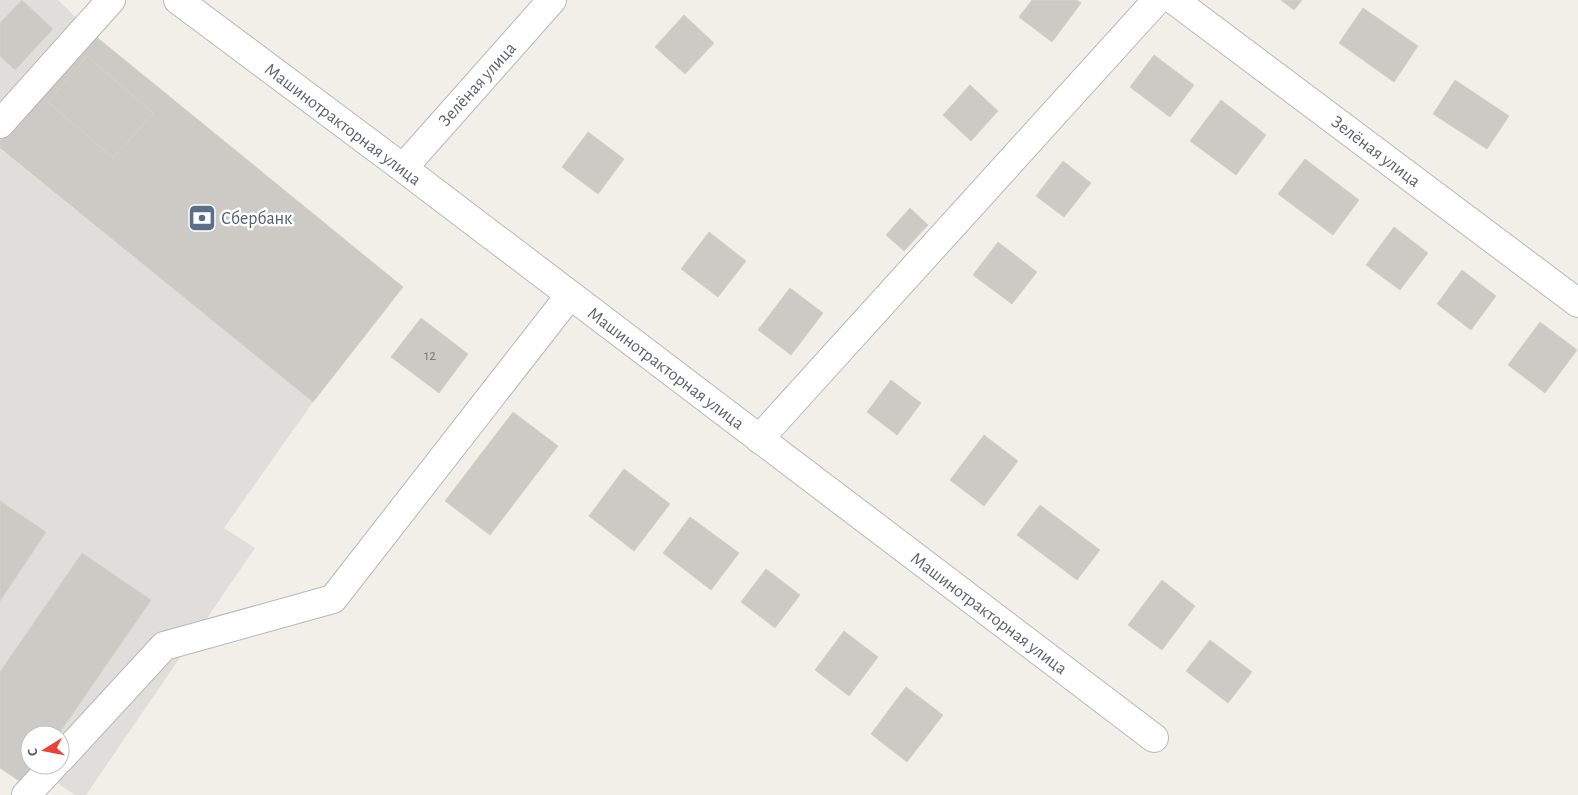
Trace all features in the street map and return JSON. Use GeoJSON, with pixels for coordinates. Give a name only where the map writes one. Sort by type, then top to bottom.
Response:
{"type":"FeatureCollection","features":[{"type":"Feature","properties":{"kind":"street"},"geometry":{"type":"LineString","coordinates":[[0,124],[111,0]]}},
{"type":"Feature","properties":{"kind":"street","name":"Машинотракторная улица"},"geometry":{"type":"LineString","coordinates":[[178,0],[1154,738]]}},
{"type":"Feature","properties":{"kind":"street","name":"Зелёная улица"},"geometry":{"type":"LineString","coordinates":[[402,168],[552,0]]}},
{"type":"Feature","properties":{"kind":"street"},"geometry":{"type":"LineString","coordinates":[[759,438],[1157,0]]}},
{"type":"Feature","properties":{"kind":"street","name":"Зелёная улица"},"geometry":{"type":"LineString","coordinates":[[1174,0],[1578,303]]}},
{"type":"Feature","properties":{"kind":"street"},"geometry":{"type":"LineString","coordinates":[[70,747],[164,646],[333,599],[570,295]]}},
{"type":"Feature","properties":{"kind":"street"},"geometry":{"type":"LineString","coordinates":[[26,795],[45,775]]}},
{"type":"Feature","properties":{"kind":"shaded area"},"geometry":{"type":"Polygon","coordinates":[[[0,0],[58,0],[94,35],[0,141],[0,0]]]}},
{"type":"Feature","properties":{"kind":"shaded area"},"geometry":{"type":"Polygon","coordinates":[[[0,149],[313,402],[224,528],[255,548],[86,795],[75,795],[46,775],[70,775],[70,725],[20,725],[20,738],[0,743],[0,149]]]}},
{"type":"Feature","properties":{"kind":"building"},"geometry":{"type":"Polygon","coordinates":[[[22,0],[53,29],[15,70],[0,56],[0,23],[22,0]]]}},
{"type":"Feature","properties":{"kind":"building"},"geometry":{"type":"Polygon","coordinates":[[[1032,0],[1077,0],[1081,3],[1052,42],[1019,17],[1032,0]]]}},
{"type":"Feature","properties":{"kind":"building"},"geometry":{"type":"Polygon","coordinates":[[[1281,0],[1302,0],[1294,10],[1281,0]]]}},
{"type":"Feature","properties":{"kind":"building"},"geometry":{"type":"Polygon","coordinates":[[[1363,8],[1418,46],[1394,82],[1339,43],[1363,8]]]}},
{"type":"Feature","properties":{"kind":"building"},"geometry":{"type":"Polygon","coordinates":[[[684,15],[714,43],[685,74],[655,47],[684,15]]]}},
{"type":"Feature","properties":{"kind":"building","name":"Сбербанк"},"geometry":{"type":"Polygon","coordinates":[[[94,35],[403,287],[313,402],[0,148],[0,141],[94,35]]]}},
{"type":"Feature","properties":{"kind":"building"},"geometry":{"type":"Polygon","coordinates":[[[1154,55],[1194,85],[1170,117],[1130,87],[1154,55]]]}},
{"type":"Feature","properties":{"kind":"building"},"geometry":{"type":"Polygon","coordinates":[[[87,56],[153,113],[113,158],[48,102],[87,56]]]}},
{"type":"Feature","properties":{"kind":"building"},"geometry":{"type":"Polygon","coordinates":[[[1455,80],[1509,116],[1487,149],[1433,114],[1455,80]]]}},
{"type":"Feature","properties":{"kind":"building"},"geometry":{"type":"Polygon","coordinates":[[[970,85],[998,111],[971,141],[943,115],[970,85]]]}},
{"type":"Feature","properties":{"kind":"building"},"geometry":{"type":"Polygon","coordinates":[[[1221,100],[1266,135],[1236,175],[1190,141],[1221,100]]]}},
{"type":"Feature","properties":{"kind":"building"},"geometry":{"type":"Polygon","coordinates":[[[588,132],[624,159],[598,194],[562,167],[588,132]]]}},
{"type":"Feature","properties":{"kind":"building"},"geometry":{"type":"Polygon","coordinates":[[[1305,159],[1359,200],[1333,235],[1278,194],[1305,159]]]}},
{"type":"Feature","properties":{"kind":"building"},"geometry":{"type":"Polygon","coordinates":[[[1063,161],[1091,183],[1064,217],[1036,196],[1063,161]]]}},
{"type":"Feature","properties":{"kind":"building"},"geometry":{"type":"Polygon","coordinates":[[[910,208],[928,225],[904,251],[886,235],[910,208]]]}},
{"type":"Feature","properties":{"kind":"building"},"geometry":{"type":"Polygon","coordinates":[[[1394,227],[1428,253],[1400,290],[1366,265],[1394,227]]]}},
{"type":"Feature","properties":{"kind":"building"},"geometry":{"type":"Polygon","coordinates":[[[709,232],[746,261],[718,297],[681,269],[709,232]]]}},
{"type":"Feature","properties":{"kind":"building"},"geometry":{"type":"Polygon","coordinates":[[[998,242],[1037,272],[1012,304],[973,275],[998,242]]]}},
{"type":"Feature","properties":{"kind":"building"},"geometry":{"type":"Polygon","coordinates":[[[1462,270],[1496,296],[1471,330],[1437,304],[1462,270]]]}},
{"type":"Feature","properties":{"kind":"building"},"geometry":{"type":"Polygon","coordinates":[[[790,288],[823,313],[791,355],[758,330],[790,288]]]}},
{"type":"Feature","properties":{"kind":"building"},"geometry":{"type":"Polygon","coordinates":[[[421,318],[468,354],[439,393],[391,357],[421,318]]]}},
{"type":"Feature","properties":{"kind":"building"},"geometry":{"type":"Polygon","coordinates":[[[1540,322],[1577,350],[1545,393],[1508,365],[1540,322]]]}},
{"type":"Feature","properties":{"kind":"building"},"geometry":{"type":"Polygon","coordinates":[[[891,380],[921,403],[897,435],[867,412],[891,380]]]}},
{"type":"Feature","properties":{"kind":"building"},"geometry":{"type":"Polygon","coordinates":[[[513,412],[558,446],[490,535],[445,501],[513,412]]]}},
{"type":"Feature","properties":{"kind":"building"},"geometry":{"type":"Polygon","coordinates":[[[984,435],[1018,461],[984,506],[950,480],[984,435]]]}},
{"type":"Feature","properties":{"kind":"building"},"geometry":{"type":"Polygon","coordinates":[[[624,469],[670,504],[634,551],[589,516],[624,469]]]}},
{"type":"Feature","properties":{"kind":"building"},"geometry":{"type":"Polygon","coordinates":[[[0,501],[46,532],[0,601],[0,501]]]}},
{"type":"Feature","properties":{"kind":"building"},"geometry":{"type":"Polygon","coordinates":[[[1040,505],[1100,550],[1077,580],[1017,535],[1040,505]]]}},
{"type":"Feature","properties":{"kind":"building"},"geometry":{"type":"Polygon","coordinates":[[[690,517],[739,553],[711,590],[663,553],[690,517]]]}},
{"type":"Feature","properties":{"kind":"building"},"geometry":{"type":"Polygon","coordinates":[[[82,553],[151,600],[65,725],[20,725],[20,775],[30,775],[24,784],[0,768],[0,672],[82,553]]]}},
{"type":"Feature","properties":{"kind":"building"},"geometry":{"type":"Polygon","coordinates":[[[766,569],[800,595],[775,628],[741,602],[766,569]]]}},
{"type":"Feature","properties":{"kind":"building"},"geometry":{"type":"Polygon","coordinates":[[[1162,580],[1195,606],[1162,650],[1128,625],[1162,580]]]}},
{"type":"Feature","properties":{"kind":"building"},"geometry":{"type":"Polygon","coordinates":[[[844,631],[878,657],[849,696],[815,670],[844,631]]]}},
{"type":"Feature","properties":{"kind":"building"},"geometry":{"type":"Polygon","coordinates":[[[1210,640],[1252,672],[1228,703],[1186,671],[1210,640]]]}},
{"type":"Feature","properties":{"kind":"building"},"geometry":{"type":"Polygon","coordinates":[[[906,687],[943,715],[907,762],[871,734],[906,687]]]}},
{"type":"Feature","properties":{"kind":"place","name":"Сбербанк"},"geometry":{"type":"Point","coordinates":[202,218]}}]}
